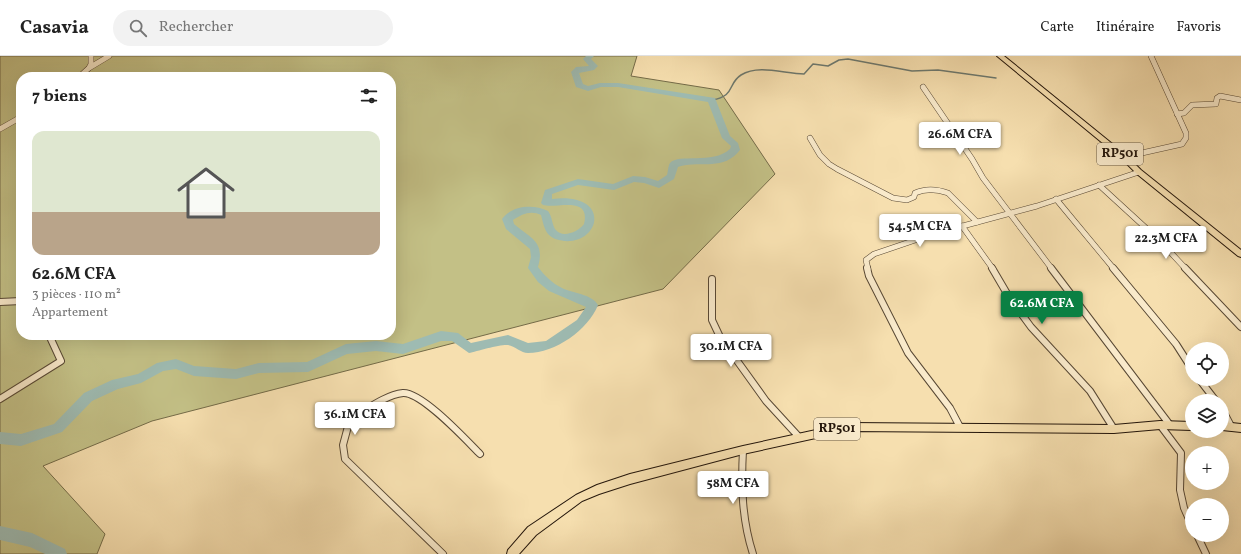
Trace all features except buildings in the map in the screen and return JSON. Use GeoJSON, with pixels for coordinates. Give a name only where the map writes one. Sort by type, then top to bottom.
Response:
{"type":"FeatureCollection","features":[{"type":"Feature","properties":{"kind":"main road","name":"RP501"},"geometry":{"type":"LineString","coordinates":[[1000,56],[1124,157],[1139,172],[1240,253]]}},
{"type":"Feature","properties":{"kind":"main road","name":"RP501"},"geometry":{"type":"LineString","coordinates":[[512,554],[532,531],[580,498],[597,490],[630,479],[743,450],[848,427],[1114,429],[1160,425],[1185,426]]}},
{"type":"Feature","properties":{"kind":"main road"},"geometry":{"type":"LineString","coordinates":[[1229,426],[1241,428]]}},
{"type":"Feature","properties":{"kind":"street"},"geometry":{"type":"LineString","coordinates":[[89,68],[91,64],[91,56]]}},
{"type":"Feature","properties":{"kind":"street"},"geometry":{"type":"LineString","coordinates":[[85,72],[109,56]]}},
{"type":"Feature","properties":{"kind":"street"},"geometry":{"type":"LineString","coordinates":[[1124,157],[1182,144],[1186,138],[1186,133],[1150,56]]}},
{"type":"Feature","properties":{"kind":"street"},"geometry":{"type":"LineString","coordinates":[[923,87],[972,159],[983,178],[1170,426]]}},
{"type":"Feature","properties":{"kind":"street"},"geometry":{"type":"LineString","coordinates":[[1177,114],[1184,113],[1192,105],[1216,104],[1220,96],[1241,100]]}},
{"type":"Feature","properties":{"kind":"street"},"geometry":{"type":"LineString","coordinates":[[0,129],[16,120]]}},
{"type":"Feature","properties":{"kind":"street"},"geometry":{"type":"LineString","coordinates":[[810,138],[820,155],[829,164],[885,194],[901,200],[907,200],[914,197],[915,193],[918,191],[929,188],[948,193],[977,222]]}},
{"type":"Feature","properties":{"kind":"street"},"geometry":{"type":"LineString","coordinates":[[960,427],[950,408],[908,353],[868,276],[866,260],[874,254],[900,245],[962,226],[1011,214],[1139,172]]}},
{"type":"Feature","properties":{"kind":"street"},"geometry":{"type":"LineString","coordinates":[[1099,185],[1160,240],[1241,327]]}},
{"type":"Feature","properties":{"kind":"street"},"geometry":{"type":"LineString","coordinates":[[1056,199],[1176,344],[1185,358]]}},
{"type":"Feature","properties":{"kind":"street"},"geometry":{"type":"LineString","coordinates":[[962,226],[988,261],[1009,297],[1032,327],[1090,391],[1114,429]]}},
{"type":"Feature","properties":{"kind":"street"},"geometry":{"type":"LineString","coordinates":[[712,279],[712,320],[720,337],[766,401],[799,438]]}},
{"type":"Feature","properties":{"kind":"street"},"geometry":{"type":"LineString","coordinates":[[0,302],[16,300]]}},
{"type":"Feature","properties":{"kind":"street"},"geometry":{"type":"LineString","coordinates":[[0,399],[61,361],[51,340]]}},
{"type":"Feature","properties":{"kind":"street"},"geometry":{"type":"LineString","coordinates":[[1204,386],[1211,394]]}},
{"type":"Feature","properties":{"kind":"street"},"geometry":{"type":"LineString","coordinates":[[443,554],[345,459],[343,445],[350,419],[397,394],[411,393],[423,400],[480,454]]}},
{"type":"Feature","properties":{"kind":"street"},"geometry":{"type":"LineString","coordinates":[[1160,425],[1181,453],[1179,481],[1185,509]]}},
{"type":"Feature","properties":{"kind":"street"},"geometry":{"type":"LineString","coordinates":[[743,450],[741,486],[742,505],[745,526],[753,554]]}},
{"type":"Feature","properties":{"kind":"street"},"geometry":{"type":"LineString","coordinates":[[1200,542],[1206,554]]}},
{"type":"Feature","properties":{"kind":"shaded area"},"geometry":{"type":"Polygon","coordinates":[[[0,56],[637,56],[631,76],[719,90],[775,174],[663,289],[152,421],[43,466],[105,534],[97,554],[0,554],[0,56]]]}},
{"type":"Feature","properties":{"kind":"waterway"},"geometry":{"type":"LineString","coordinates":[[0,438],[21,440],[58,428],[88,397],[116,384],[141,378],[161,367],[176,364],[194,371],[236,374],[259,368],[308,367],[346,349],[376,346],[403,349],[441,336],[454,336],[469,348],[508,340],[527,348],[549,345],[581,323],[589,313],[592,305],[585,300],[557,291],[542,279],[533,268],[536,257],[535,248],[510,226],[507,219],[521,211],[535,209],[545,213],[553,233],[561,237],[571,237],[581,233],[588,226],[590,217],[587,209],[582,205],[571,201],[546,203],[548,192],[578,182],[614,187],[633,179],[645,180],[659,185],[671,177],[674,165],[677,163],[714,161],[727,156],[735,150],[735,145],[726,138],[720,125],[712,100],[618,85],[600,85],[588,89],[579,85],[575,72],[579,69],[591,68],[594,66],[587,59],[590,56]]}},
{"type":"Feature","properties":{"kind":"waterway"},"geometry":{"type":"LineString","coordinates":[[712,100],[725,96],[737,78],[748,72],[756,70],[772,70],[804,74],[813,64],[828,66],[839,60],[848,59],[912,71],[938,70],[996,78]]}},
{"type":"Feature","properties":{"kind":"waterway"},"geometry":{"type":"LineString","coordinates":[[0,533],[32,540],[60,554]]}}]}
